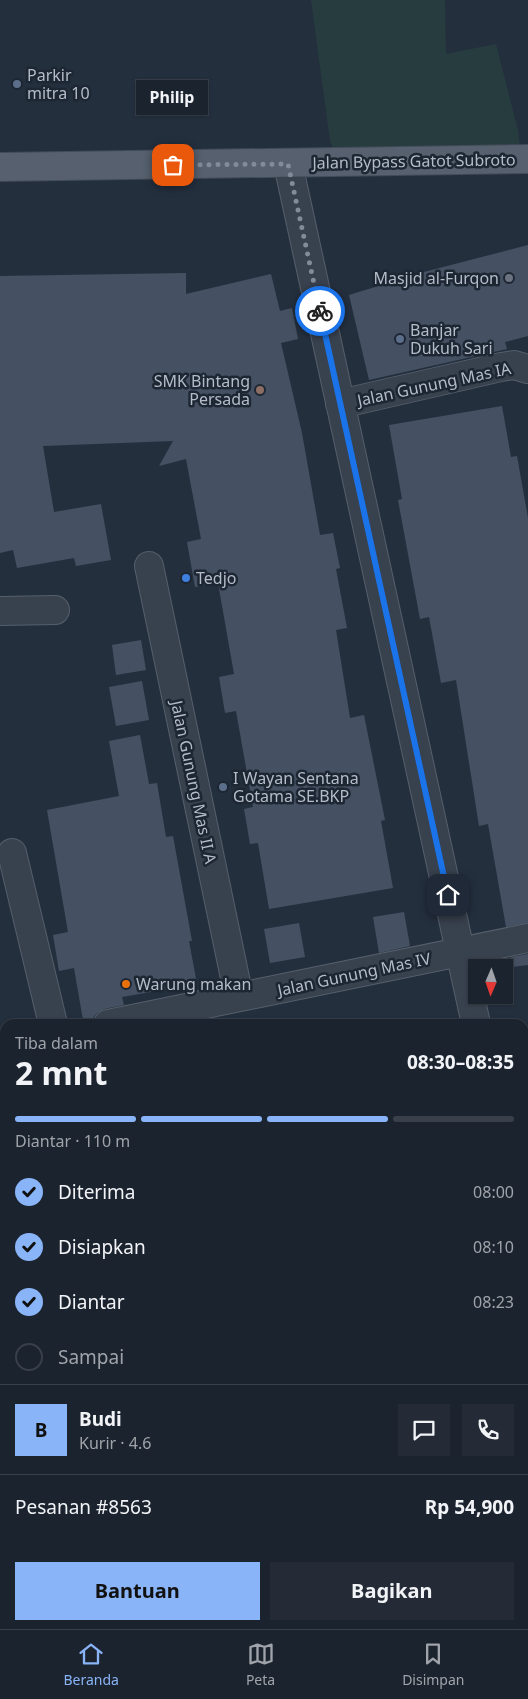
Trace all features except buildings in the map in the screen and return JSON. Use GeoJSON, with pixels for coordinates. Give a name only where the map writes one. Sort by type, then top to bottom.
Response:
{"type":"FeatureCollection","features":[{"type":"Feature","properties":{"kind":"main road","name":"Jalan Bypass Gatot Subroto"},"geometry":{"type":"LineString","coordinates":[[0,167],[528,159]]}},
{"type":"Feature","properties":{"kind":"street"},"geometry":{"type":"LineString","coordinates":[[288,164],[475,1019]]}},
{"type":"Feature","properties":{"kind":"street","name":"Jalan Gunung Mas IA"},"geometry":{"type":"LineString","coordinates":[[340,404],[501,367],[514,365],[528,369]]}},
{"type":"Feature","properties":{"kind":"street","name":"Jalan Gunung Mas II A"},"geometry":{"type":"LineString","coordinates":[[149,566],[239,998]]}},
{"type":"Feature","properties":{"kind":"street"},"geometry":{"type":"LineString","coordinates":[[0,611],[55,610]]}},
{"type":"Feature","properties":{"kind":"street"},"geometry":{"type":"LineString","coordinates":[[12,853],[52,1019]]}},
{"type":"Feature","properties":{"kind":"street","name":"Jalan Gunung Mas IV"},"geometry":{"type":"LineString","coordinates":[[160,1019],[239,998],[528,938]]}},
{"type":"Feature","properties":{"kind":"green space"},"geometry":{"type":"Polygon","coordinates":[[[311,0],[445,0],[446,54],[496,44],[518,130],[521,154],[337,156],[330,141],[311,0]]]}},
{"type":"Feature","properties":{"kind":"way so far"},"geometry":{"type":"LineString","coordinates":[[173,165],[288,164],[320,311]]}},
{"type":"Feature","properties":{"kind":"place","name":"Parkir mitra 10"},"geometry":{"type":"Point","coordinates":[17,84]}},
{"type":"Feature","properties":{"kind":"place","name":"Philip"},"geometry":{"type":"Point","coordinates":[173,165]}},
{"type":"Feature","properties":{"kind":"place","name":"Masjid al-Furqon"},"geometry":{"type":"Point","coordinates":[509,278]}},
{"type":"Feature","properties":{"kind":"place","name":"Banjar Dukuh Sari"},"geometry":{"type":"Point","coordinates":[400,339]}},
{"type":"Feature","properties":{"kind":"place","name":"SMK Bintang Persada"},"geometry":{"type":"Point","coordinates":[260,390]}},
{"type":"Feature","properties":{"kind":"place","name":"Tedjo"},"geometry":{"type":"Point","coordinates":[186,578]}},
{"type":"Feature","properties":{"kind":"place","name":"I Wayan Sentana Gotama SE.BKP"},"geometry":{"type":"Point","coordinates":[223,787]}},
{"type":"Feature","properties":{"kind":"place","name":"Warung makan"},"geometry":{"type":"Point","coordinates":[126,984]}},
{"type":"Feature","properties":{"kind":"route"},"geometry":{"type":"LineString","coordinates":[[320,311],[448,895]]}}]}
